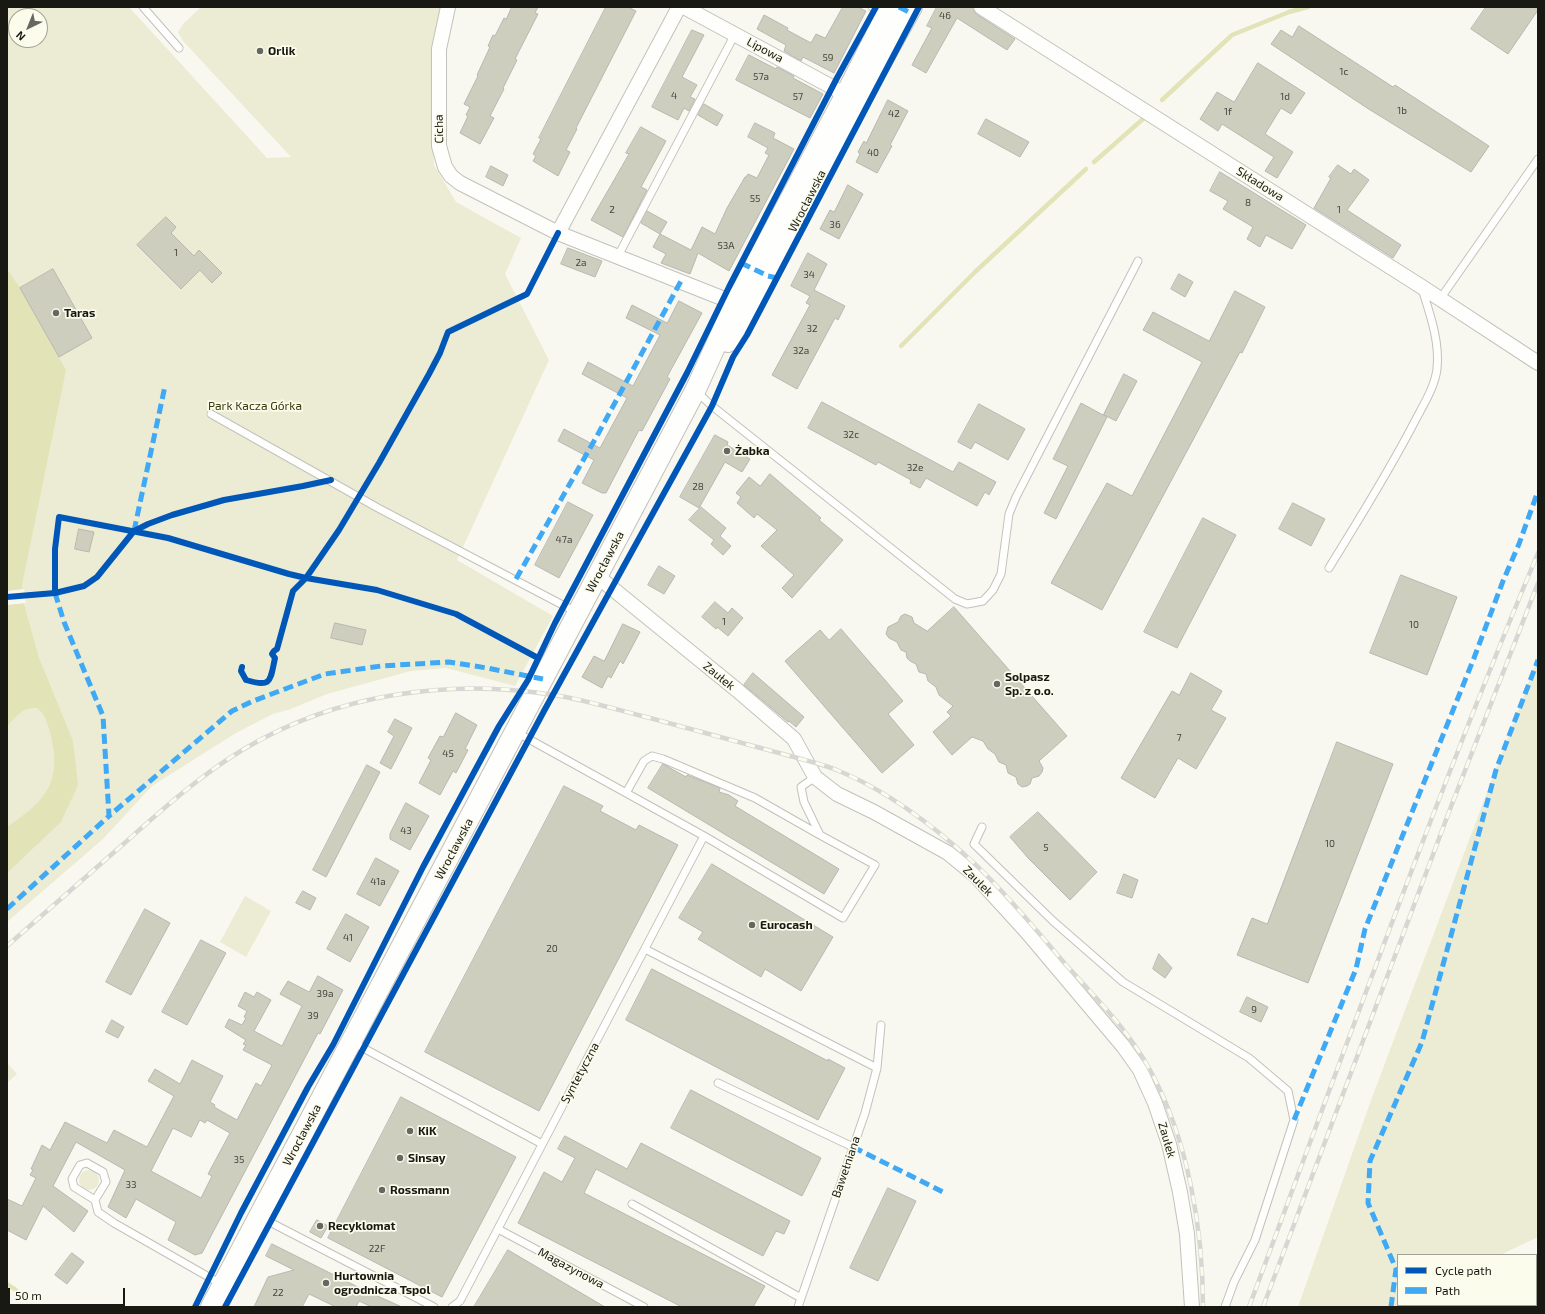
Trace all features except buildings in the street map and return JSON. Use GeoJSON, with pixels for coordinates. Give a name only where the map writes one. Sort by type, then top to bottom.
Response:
{"type":"FeatureCollection","features":[{"type":"Feature","properties":{"kind":"street","name":"Cicha"},"geometry":{"type":"LineString","coordinates":[[448,7],[439,48],[439,146],[445,167],[451,176],[460,183],[558,233],[743,306]]}},
{"type":"Feature","properties":{"kind":"street"},"geometry":{"type":"LineString","coordinates":[[558,233],[679,7]]}},
{"type":"Feature","properties":{"kind":"street","name":"Lipowa"},"geometry":{"type":"LineString","coordinates":[[684,7],[852,99]]}},
{"type":"Feature","properties":{"kind":"street","name":"Wrocławska"},"geometry":{"type":"LineString","coordinates":[[211,1307],[695,391],[743,306],[852,99],[912,7]]}},
{"type":"Feature","properties":{"kind":"street","name":"Składowa"},"geometry":{"type":"LineString","coordinates":[[981,7],[1422,287],[1538,363]]}},
{"type":"Feature","properties":{"kind":"street","name":"Wrocławska"},"geometry":{"type":"LineString","coordinates":[[852,99],[883,9]]}},
{"type":"Feature","properties":{"kind":"street","name":"Zaułek"},"geometry":{"type":"LineString","coordinates":[[597,576],[737,690],[794,739],[815,777],[837,794],[874,812],[948,854],[975,875],[1027,932],[1123,1046],[1143,1077],[1156,1103],[1169,1144],[1180,1192],[1187,1234],[1192,1307]]}},
{"type":"Feature","properties":{"kind":"lane"},"geometry":{"type":"LineString","coordinates":[[143,7],[179,48]]}},
{"type":"Feature","properties":{"kind":"lane"},"geometry":{"type":"LineString","coordinates":[[618,256],[735,34]]}},
{"type":"Feature","properties":{"kind":"lane"},"geometry":{"type":"LineString","coordinates":[[1440,299],[1538,159]]}},
{"type":"Feature","properties":{"kind":"lane"},"geometry":{"type":"LineString","coordinates":[[695,391],[718,411],[955,599],[968,604],[983,601],[993,590],[1001,574],[1009,514],[1016,497],[1138,261]]}},
{"type":"Feature","properties":{"kind":"lane"},"geometry":{"type":"LineString","coordinates":[[1329,568],[1398,454],[1433,384],[1437,370],[1438,353],[1432,320],[1422,287]]}},
{"type":"Feature","properties":{"kind":"lane"},"geometry":{"type":"LineString","coordinates":[[212,414],[378,508],[578,613]]}},
{"type":"Feature","properties":{"kind":"lane"},"geometry":{"type":"LineString","coordinates":[[516,732],[626,793],[704,836],[843,918],[874,865],[755,798],[663,759],[652,756],[644,761],[626,793]]}},
{"type":"Feature","properties":{"kind":"lane"},"geometry":{"type":"LineString","coordinates":[[815,777],[801,787],[804,802],[820,835]]}},
{"type":"Feature","properties":{"kind":"lane"},"geometry":{"type":"LineString","coordinates":[[982,827],[974,844],[1053,920],[1117,977],[1249,1058],[1288,1091],[1294,1120],[1255,1240],[1234,1282],[1225,1307]]}},
{"type":"Feature","properties":{"kind":"lane","name":"Syntetyczna"},"geometry":{"type":"LineString","coordinates":[[452,1307],[460,1301],[704,836]]}},
{"type":"Feature","properties":{"kind":"lane"},"geometry":{"type":"LineString","coordinates":[[645,949],[877,1068]]}},
{"type":"Feature","properties":{"kind":"lane","name":"Bawełniana"},"geometry":{"type":"LineString","coordinates":[[798,1307],[865,1113],[877,1068],[881,1025]]}},
{"type":"Feature","properties":{"kind":"lane"},"geometry":{"type":"LineString","coordinates":[[352,1042],[542,1144]]}},
{"type":"Feature","properties":{"kind":"lane"},"geometry":{"type":"LineString","coordinates":[[718,1083],[853,1147]]}},
{"type":"Feature","properties":{"kind":"lane"},"geometry":{"type":"LineString","coordinates":[[95,1200],[106,1182],[103,1172],[87,1163],[80,1165],[72,1179],[74,1187],[95,1200],[98,1212],[114,1223],[223,1285]]}},
{"type":"Feature","properties":{"kind":"lane"},"geometry":{"type":"LineString","coordinates":[[632,1204],[801,1298]]}},
{"type":"Feature","properties":{"kind":"lane"},"geometry":{"type":"LineString","coordinates":[[259,1217],[434,1307]]}},
{"type":"Feature","properties":{"kind":"lane","name":"Magazynowa"},"geometry":{"type":"LineString","coordinates":[[498,1229],[644,1307]]}},
{"type":"Feature","properties":{"kind":"green space","name":"Park Kacza Górka"},"geometry":{"type":"Polygon","coordinates":[[[7,7],[129,7],[267,158],[291,157],[183,41],[178,32],[184,23],[201,7],[451,7],[432,46],[434,165],[456,202],[521,238],[505,274],[549,360],[457,560],[553,616],[515,686],[446,668],[411,671],[327,694],[291,709],[273,714],[236,733],[152,786],[103,839],[7,922],[7,7]]]}},
{"type":"Feature","properties":{"kind":"green space"},"geometry":{"type":"Polygon","coordinates":[[[1538,657],[1538,1237],[1502,1254],[1397,1254],[1397,1306],[1434,1306],[1433,1307],[1298,1307],[1370,1103],[1538,657]]]}},
{"type":"Feature","properties":{"kind":"green space"},"geometry":{"type":"Polygon","coordinates":[[[245,896],[271,911],[246,957],[220,942],[245,896]]]}},
{"type":"Feature","properties":{"kind":"green space"},"geometry":{"type":"Polygon","coordinates":[[[7,1063],[17,1074],[7,1083],[7,1063]]]}},
{"type":"Feature","properties":{"kind":"green space"},"geometry":{"type":"Polygon","coordinates":[[[89,1170],[96,1173],[99,1180],[96,1187],[89,1190],[82,1187],[79,1180],[82,1173],[89,1170]]]}},
{"type":"Feature","properties":{"kind":"green space"},"geometry":{"type":"Polygon","coordinates":[[[1537,1280],[1538,1307],[1496,1307],[1537,1306],[1537,1280]]]}},
{"type":"Feature","properties":{"kind":"shaded area"},"geometry":{"type":"Polygon","coordinates":[[[7,269],[20,288],[66,370],[22,585],[24,604],[39,658],[73,741],[78,785],[61,822],[7,873],[7,827],[28,811],[46,792],[53,775],[54,755],[48,726],[44,715],[37,708],[27,709],[7,726],[7,269]]]}},
{"type":"Feature","properties":{"kind":"pier"},"geometry":{"type":"Polygon","coordinates":[[[24,589],[26,603],[7,605],[7,591],[24,589]]]}},
{"type":"Feature","properties":{"kind":"waterway"},"geometry":{"type":"LineString","coordinates":[[1162,100],[1232,35],[1289,12],[1308,7]]}},
{"type":"Feature","properties":{"kind":"waterway"},"geometry":{"type":"LineString","coordinates":[[1094,162],[1143,119]]}},
{"type":"Feature","properties":{"kind":"waterway"},"geometry":{"type":"LineString","coordinates":[[901,346],[975,272],[1086,169]]}},
{"type":"Feature","properties":{"kind":"waterway"},"geometry":{"type":"LineString","coordinates":[[7,1284],[16,1290]]}},
{"type":"Feature","properties":{"kind":"railway"},"geometry":{"type":"LineString","coordinates":[[1249,1307],[1354,1023],[1462,740],[1538,553]]}},
{"type":"Feature","properties":{"kind":"railway"},"geometry":{"type":"LineString","coordinates":[[1263,1307],[1452,804],[1538,583]]}},
{"type":"Feature","properties":{"kind":"railway"},"geometry":{"type":"LineString","coordinates":[[7,946],[169,804],[213,769],[244,749],[279,730],[316,715],[355,703],[394,695],[434,690],[514,690],[554,695],[602,705],[822,765],[859,780],[880,792],[921,819],[960,850],[993,882],[1101,1003],[1142,1056],[1163,1097],[1174,1125],[1191,1185],[1200,1247],[1203,1307]]}},
{"type":"Feature","properties":{"kind":"marked path"},"geometry":{"type":"LineString","coordinates":[[899,7],[915,15]]}},
{"type":"Feature","properties":{"kind":"marked path"},"geometry":{"type":"LineString","coordinates":[[741,263],[768,276],[777,278]]}},
{"type":"Feature","properties":{"kind":"marked path"},"geometry":{"type":"LineString","coordinates":[[516,579],[598,434],[681,281]]}},
{"type":"Feature","properties":{"kind":"marked path"},"geometry":{"type":"LineString","coordinates":[[134,531],[165,386]]}},
{"type":"Feature","properties":{"kind":"marked path"},"geometry":{"type":"LineString","coordinates":[[1294,1120],[1356,969],[1365,929],[1474,658],[1503,581],[1519,544],[1538,491]]}},
{"type":"Feature","properties":{"kind":"marked path"},"geometry":{"type":"LineString","coordinates":[[55,593],[64,622],[103,716],[109,816],[232,711],[253,701],[325,674],[381,666],[449,662],[543,679]]}},
{"type":"Feature","properties":{"kind":"marked path"},"geometry":{"type":"LineString","coordinates":[[1391,1307],[1396,1269],[1368,1203],[1370,1161],[1422,1042],[1496,770],[1538,660]]}},
{"type":"Feature","properties":{"kind":"marked path"},"geometry":{"type":"LineString","coordinates":[[7,909],[109,816]]}},
{"type":"Feature","properties":{"kind":"marked path"},"geometry":{"type":"LineString","coordinates":[[853,1147],[945,1193]]}},
{"type":"Feature","properties":{"kind":"cycle path"},"geometry":{"type":"LineString","coordinates":[[195,1307],[241,1213],[308,1087],[333,1045],[423,867],[499,726],[528,680],[555,623],[687,373],[729,287],[837,78],[876,7]]}},
{"type":"Feature","properties":{"kind":"cycle path"},"geometry":{"type":"LineString","coordinates":[[225,1307],[544,711],[712,406],[733,357],[747,335],[919,7]]}},
{"type":"Feature","properties":{"kind":"cycle path"},"geometry":{"type":"LineString","coordinates":[[242,667],[241,671],[246,680],[261,683],[268,681],[272,672],[275,658],[272,654],[277,649],[293,591],[306,578],[339,530],[429,374],[440,353],[448,332],[527,294],[558,233]]}},
{"type":"Feature","properties":{"kind":"cycle path"},"geometry":{"type":"LineString","coordinates":[[7,597],[55,593],[84,586],[97,577],[134,531],[172,515],[224,500],[331,480]]}},
{"type":"Feature","properties":{"kind":"cycle path"},"geometry":{"type":"LineString","coordinates":[[55,593],[55,549],[59,517],[168,538],[306,578],[377,590],[456,614],[538,658]]}},
{"type":"Feature","properties":{"kind":"place","name":"Orlik"},"geometry":{"type":"Point","coordinates":[260,51]}},
{"type":"Feature","properties":{"kind":"place","name":"Taras"},"geometry":{"type":"Point","coordinates":[56,313]}},
{"type":"Feature","properties":{"kind":"place","name":"Żabka"},"geometry":{"type":"Point","coordinates":[727,451]}},
{"type":"Feature","properties":{"kind":"place","name":"Solpasz Sp. z o.o."},"geometry":{"type":"Point","coordinates":[997,684]}},
{"type":"Feature","properties":{"kind":"place","name":"Eurocash"},"geometry":{"type":"Point","coordinates":[752,925]}},
{"type":"Feature","properties":{"kind":"place","name":"KiK"},"geometry":{"type":"Point","coordinates":[410,1131]}},
{"type":"Feature","properties":{"kind":"place","name":"Sinsay"},"geometry":{"type":"Point","coordinates":[400,1158]}},
{"type":"Feature","properties":{"kind":"place","name":"Rossmann"},"geometry":{"type":"Point","coordinates":[382,1190]}},
{"type":"Feature","properties":{"kind":"place","name":"Recyklomat"},"geometry":{"type":"Point","coordinates":[320,1226]}},
{"type":"Feature","properties":{"kind":"place","name":"Hurtownia ogrodnicza Tspol"},"geometry":{"type":"Point","coordinates":[326,1283]}}]}
